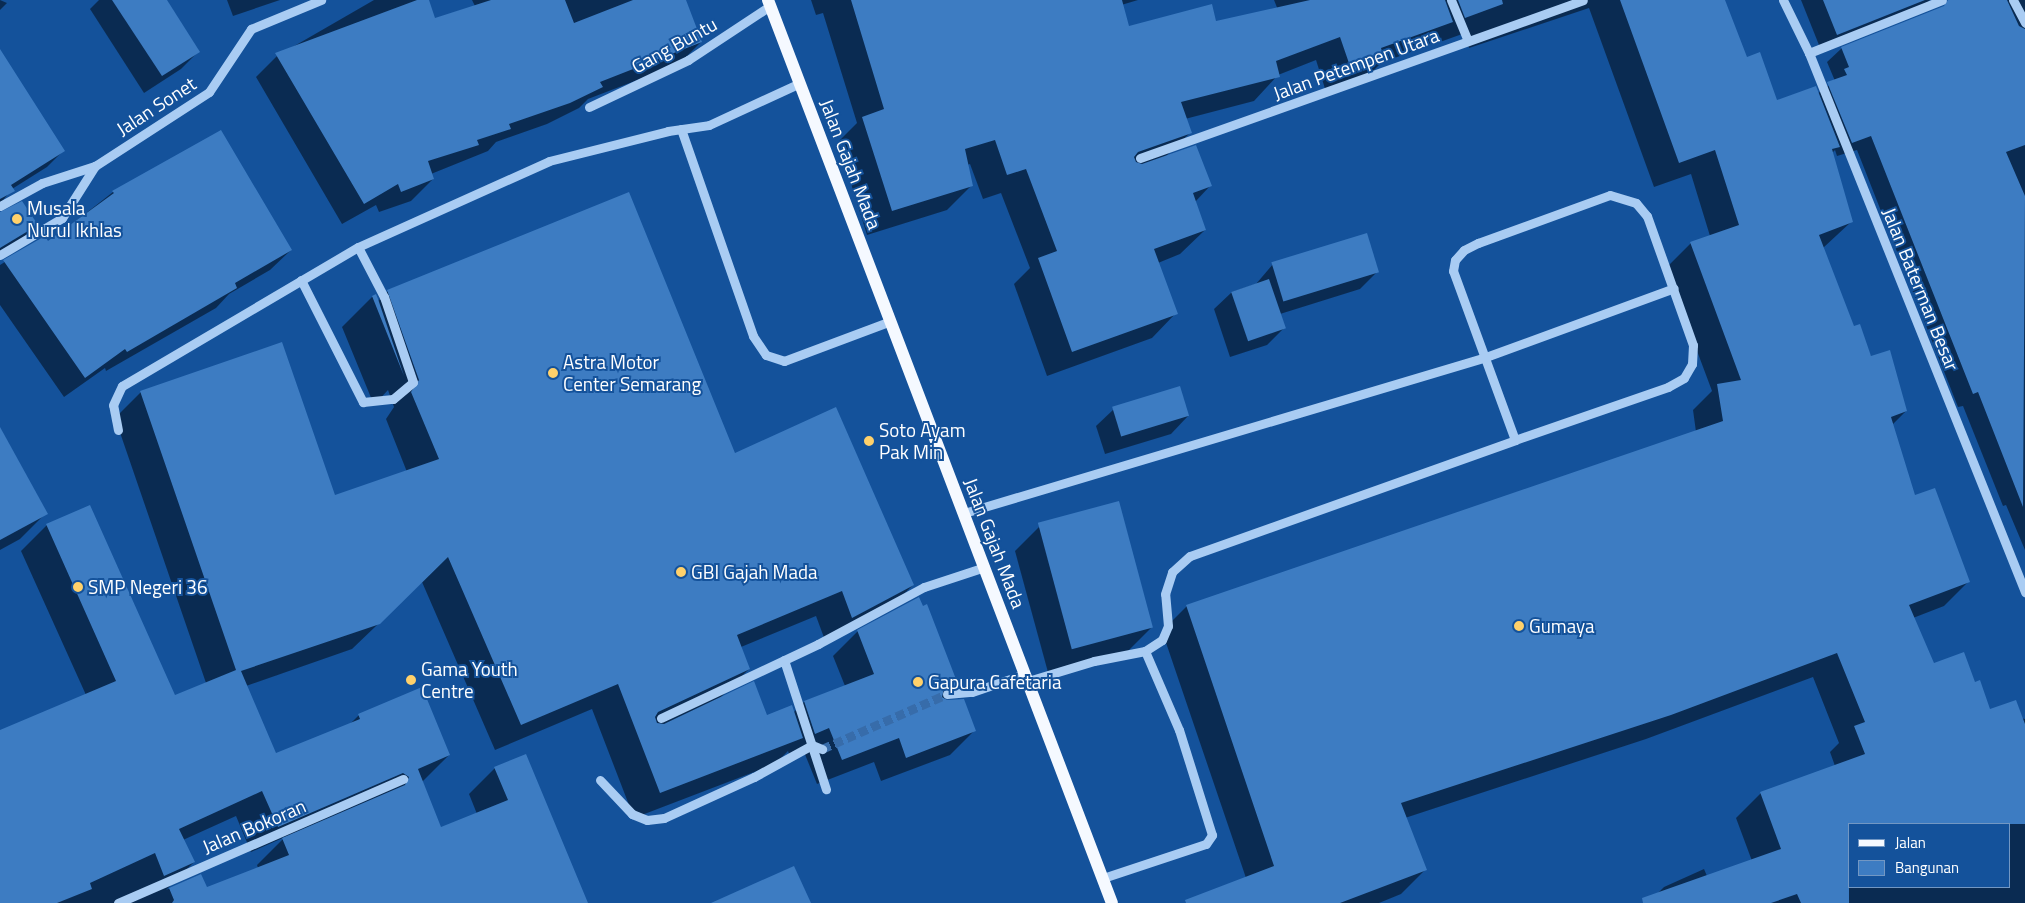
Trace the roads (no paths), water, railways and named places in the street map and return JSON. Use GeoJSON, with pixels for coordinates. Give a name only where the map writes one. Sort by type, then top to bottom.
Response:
{"type":"FeatureCollection","features":[{"type":"Feature","properties":{"kind":"main road","name":"Jalan Gajah Mada"},"geometry":{"type":"LineString","coordinates":[[769,3],[1112,903]]}},
{"type":"Feature","properties":{"kind":"street","name":"Jalan Sonet"},"geometry":{"type":"LineString","coordinates":[[0,206],[42,184],[95,166],[209,92],[251,29],[321,0]]}},
{"type":"Feature","properties":{"kind":"street"},"geometry":{"type":"LineString","coordinates":[[1451,0],[1468,41]]}},
{"type":"Feature","properties":{"kind":"street","name":"Jalan Petempen Utara"},"geometry":{"type":"LineString","coordinates":[[1140,158],[1583,0]]}},
{"type":"Feature","properties":{"kind":"street","name":"Jalan Baterman Besar"},"geometry":{"type":"LineString","coordinates":[[1783,0],[1809,53],[2025,592]]}},
{"type":"Feature","properties":{"kind":"street"},"geometry":{"type":"LineString","coordinates":[[1809,53],[1942,0]]}},
{"type":"Feature","properties":{"kind":"street"},"geometry":{"type":"LineString","coordinates":[[2013,0],[2025,23]]}},
{"type":"Feature","properties":{"kind":"street","name":"Gang Buntu"},"geometry":{"type":"LineString","coordinates":[[589,106],[688,60],[769,3]]}},
{"type":"Feature","properties":{"kind":"street"},"geometry":{"type":"LineString","coordinates":[[118,430],[113,405],[122,386],[358,247],[548,161],[681,129],[709,125],[800,83]]}},
{"type":"Feature","properties":{"kind":"street"},"geometry":{"type":"LineString","coordinates":[[681,129],[754,336],[766,355],[784,360],[891,322]]}},
{"type":"Feature","properties":{"kind":"street","name":"Jalan Sonet"},"geometry":{"type":"LineString","coordinates":[[0,255],[62,218],[95,166]]}},
{"type":"Feature","properties":{"kind":"street"},"geometry":{"type":"LineString","coordinates":[[948,694],[972,692],[1026,677],[1145,651],[1162,640],[1168,626],[1165,594],[1172,572],[1190,556],[1514,440],[1684,378],[1692,364],[1693,344],[1647,216],[1636,203],[1618,196],[1602,198],[1478,243],[1464,250],[1455,260],[1453,271],[1514,440]]}},
{"type":"Feature","properties":{"kind":"street"},"geometry":{"type":"LineString","coordinates":[[301,280],[363,402],[393,399],[413,382],[384,297],[358,247]]}},
{"type":"Feature","properties":{"kind":"street"},"geometry":{"type":"LineString","coordinates":[[964,513],[1483,358],[1674,288]]}},
{"type":"Feature","properties":{"kind":"street"},"geometry":{"type":"LineString","coordinates":[[661,718],[784,660],[924,586],[984,567]]}},
{"type":"Feature","properties":{"kind":"street"},"geometry":{"type":"LineString","coordinates":[[1103,878],[1206,844],[1212,834],[1179,730],[1145,651]]}},
{"type":"Feature","properties":{"kind":"street"},"geometry":{"type":"LineString","coordinates":[[784,660],[826,789]]}},
{"type":"Feature","properties":{"kind":"street"},"geometry":{"type":"LineString","coordinates":[[600,780],[632,814],[647,820],[664,818],[754,778],[812,746],[822,749]]}},
{"type":"Feature","properties":{"kind":"street","name":"Jalan Bokoran"},"geometry":{"type":"LineString","coordinates":[[118,903],[403,779]]}},
{"type":"Feature","properties":{"kind":"tunnel"},"geometry":{"type":"LineString","coordinates":[[822,749],[947,694]]}},
{"type":"Feature","properties":{"kind":"place","name":"Musala Nurul Ikhlas"},"geometry":{"type":"Point","coordinates":[17,219]}},
{"type":"Feature","properties":{"kind":"place","name":"Astra Motor Center Semarang"},"geometry":{"type":"Point","coordinates":[553,373]}},
{"type":"Feature","properties":{"kind":"place","name":"Soto Ayam Pak Min"},"geometry":{"type":"Point","coordinates":[869,441]}},
{"type":"Feature","properties":{"kind":"place","name":"GBI Gajah Mada"},"geometry":{"type":"Point","coordinates":[681,572]}},
{"type":"Feature","properties":{"kind":"place","name":"SMP Negeri 36"},"geometry":{"type":"Point","coordinates":[78,587]}},
{"type":"Feature","properties":{"kind":"place","name":"Gumaya"},"geometry":{"type":"Point","coordinates":[1519,626]}},
{"type":"Feature","properties":{"kind":"place","name":"Gama Youth Centre"},"geometry":{"type":"Point","coordinates":[411,680]}},
{"type":"Feature","properties":{"kind":"place","name":"Gapura Cafetaria"},"geometry":{"type":"Point","coordinates":[918,682]}}]}
